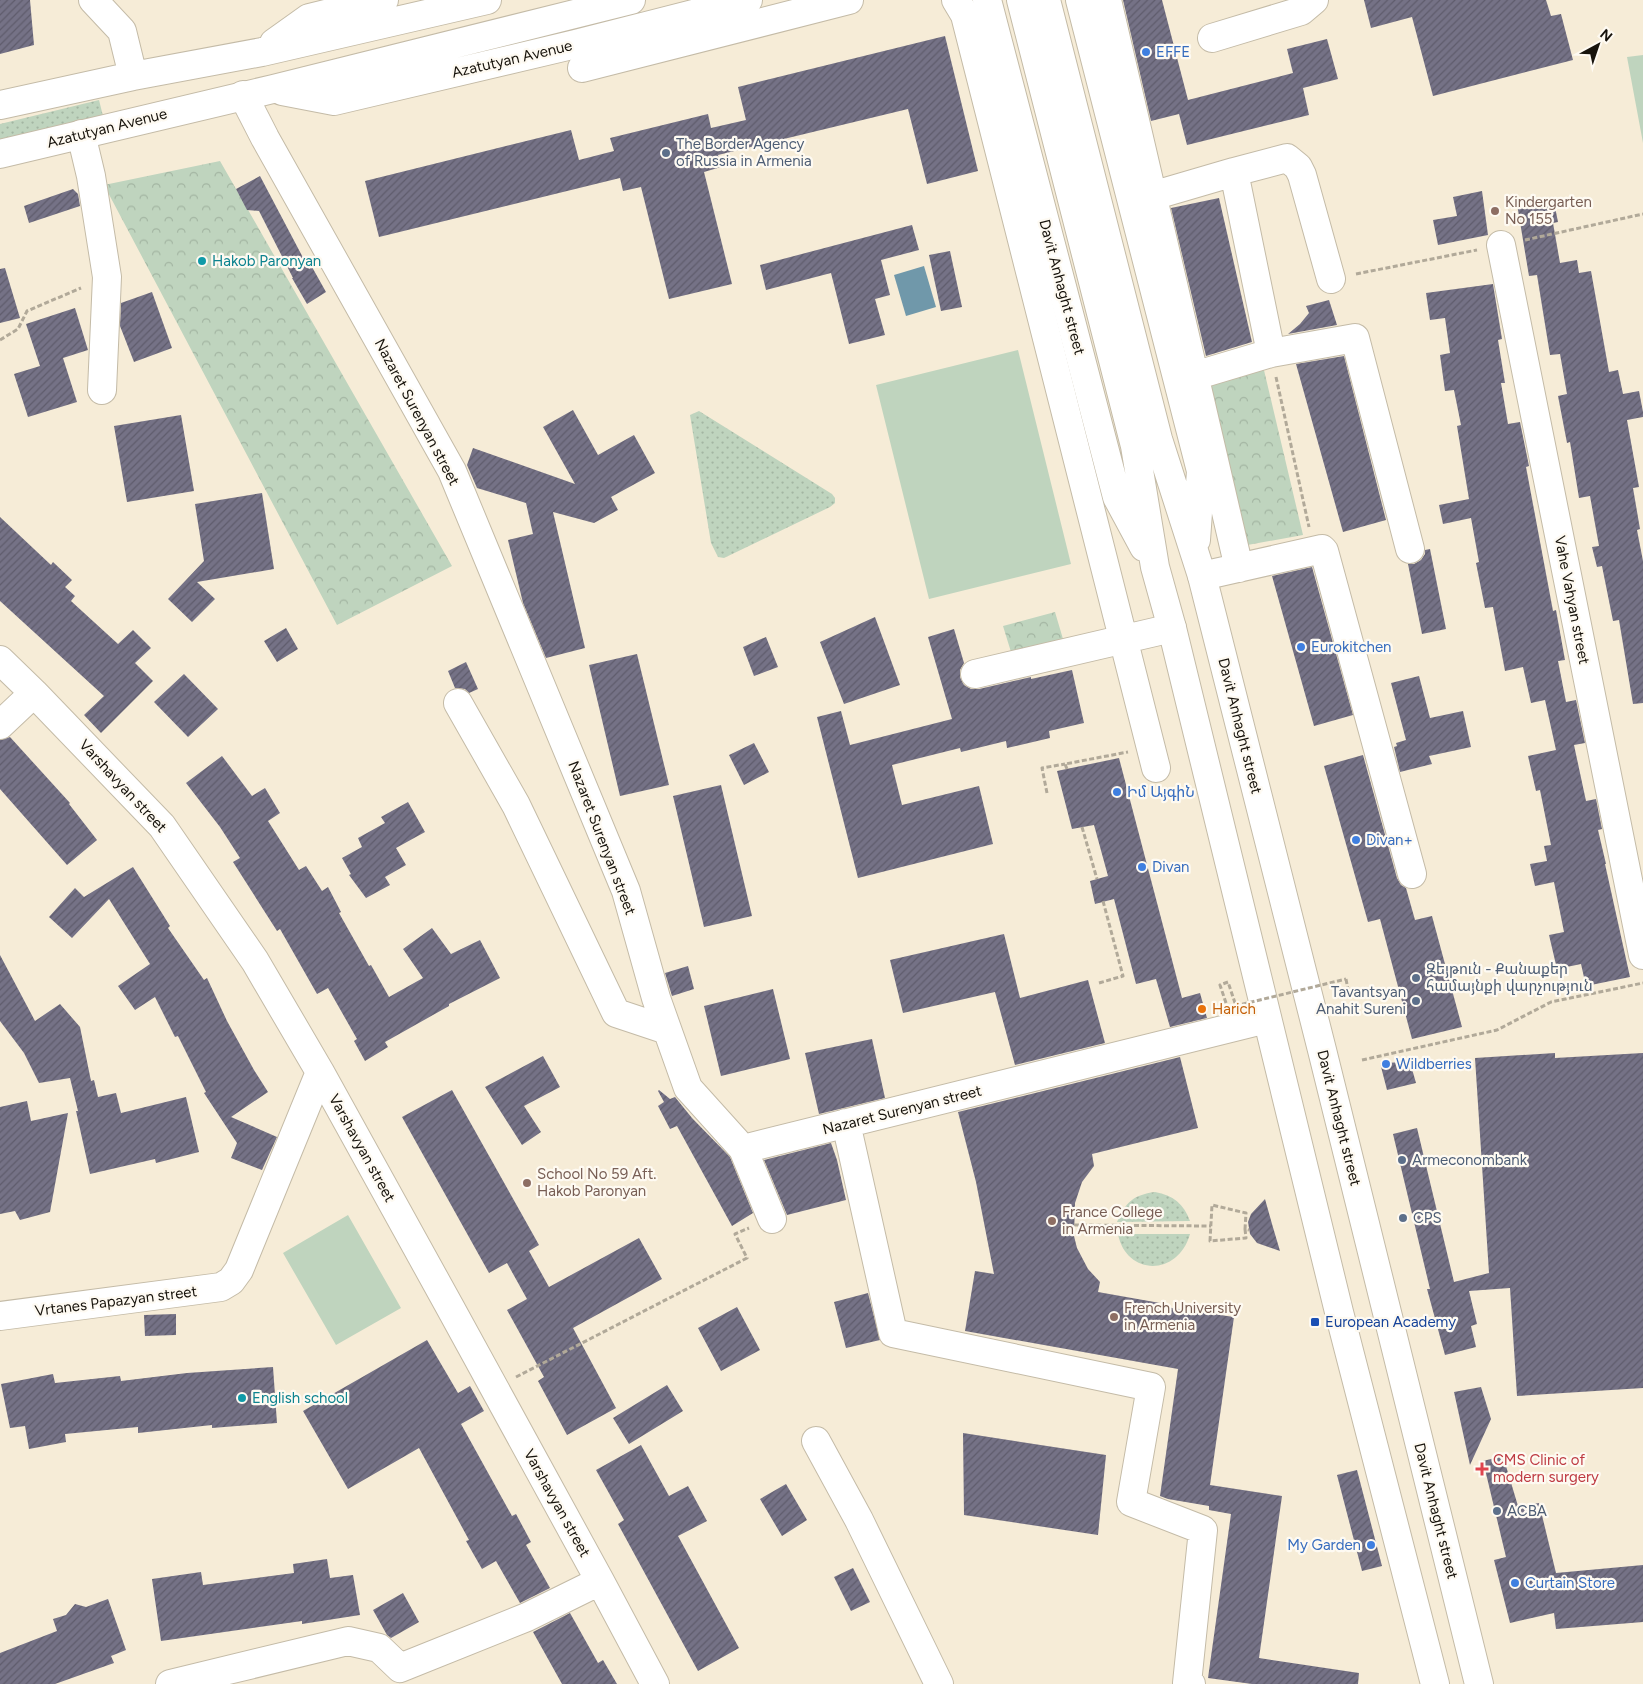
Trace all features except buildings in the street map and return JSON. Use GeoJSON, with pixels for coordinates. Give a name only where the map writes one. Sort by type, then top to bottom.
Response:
{"type":"FeatureCollection","features":[{"type":"Feature","properties":{"kind":"main road"},"geometry":{"type":"LineString","coordinates":[[262,52],[309,18],[384,0]]}},
{"type":"Feature","properties":{"kind":"main road"},"geometry":{"type":"LineString","coordinates":[[0,105],[133,76],[262,52],[488,0]]}},
{"type":"Feature","properties":{"kind":"main road","name":"Azatutyan Avenue"},"geometry":{"type":"LineString","coordinates":[[0,154],[273,89],[631,0]]}},
{"type":"Feature","properties":{"kind":"main road","name":"Azatutyan Avenue"},"geometry":{"type":"LineString","coordinates":[[273,89],[334,100],[576,44],[748,0]]}},
{"type":"Feature","properties":{"kind":"main road"},"geometry":{"type":"LineString","coordinates":[[582,68],[849,0]]}},
{"type":"Feature","properties":{"kind":"main road"},"geometry":{"type":"LineString","coordinates":[[956,0],[966,15],[1153,758]]}},
{"type":"Feature","properties":{"kind":"main road","name":"Davit Anhaght street"},"geometry":{"type":"LineString","coordinates":[[987,0],[1117,497],[1155,567]]}},
{"type":"Feature","properties":{"kind":"main road","name":"Davit Anhaght street"},"geometry":{"type":"LineString","coordinates":[[1021,0],[1135,446],[1155,567],[1172,628],[1339,1312],[1435,1684]]}},
{"type":"Feature","properties":{"kind":"main road","name":"Davit Anhaght street"},"geometry":{"type":"LineString","coordinates":[[1046,0],[1158,439],[1199,565],[1479,1684]]}},
{"type":"Feature","properties":{"kind":"main road","name":"Davit Anhaght street"},"geometry":{"type":"LineString","coordinates":[[1080,0],[1201,471],[1199,565]]}},
{"type":"Feature","properties":{"kind":"main road"},"geometry":{"type":"LineString","coordinates":[[1107,0],[1239,568]]}},
{"type":"Feature","properties":{"kind":"main road"},"geometry":{"type":"LineString","coordinates":[[1212,38],[1302,12],[1314,0]]}},
{"type":"Feature","properties":{"kind":"main road"},"geometry":{"type":"LineString","coordinates":[[102,3],[122,31],[133,76]]}},
{"type":"Feature","properties":{"kind":"main road","name":"Nazaret Surenyan street"},"geometry":{"type":"LineString","coordinates":[[243,95],[274,155],[452,471],[626,892],[656,998],[688,1088],[744,1149],[1267,1019]]}},
{"type":"Feature","properties":{"kind":"main road"},"geometry":{"type":"LineString","coordinates":[[81,134],[91,176],[107,277],[102,390]]}},
{"type":"Feature","properties":{"kind":"main road"},"geometry":{"type":"LineString","coordinates":[[1152,196],[1286,158],[1298,167],[1302,175],[1331,278]]}},
{"type":"Feature","properties":{"kind":"main road"},"geometry":{"type":"LineString","coordinates":[[1234,172],[1272,353]]}},
{"type":"Feature","properties":{"kind":"main road","name":"Vahe Vahyan street"},"geometry":{"type":"LineString","coordinates":[[1501,245],[1643,955]]}},
{"type":"Feature","properties":{"kind":"main road"},"geometry":{"type":"LineString","coordinates":[[1194,376],[1272,353],[1355,338],[1410,549]]}},
{"type":"Feature","properties":{"kind":"main road"},"geometry":{"type":"LineString","coordinates":[[1199,565],[1239,568],[1324,551],[1412,874]]}},
{"type":"Feature","properties":{"kind":"main road"},"geometry":{"type":"LineString","coordinates":[[975,674],[1172,628]]}},
{"type":"Feature","properties":{"kind":"main road","name":"Varshavyan street"},"geometry":{"type":"LineString","coordinates":[[0,660],[162,826],[256,961],[320,1072],[655,1684]]}},
{"type":"Feature","properties":{"kind":"main road"},"geometry":{"type":"LineString","coordinates":[[0,725],[34,693]]}},
{"type":"Feature","properties":{"kind":"main road"},"geometry":{"type":"LineString","coordinates":[[458,703],[516,805],[616,1013],[667,1030]]}},
{"type":"Feature","properties":{"kind":"main road","name":"Vrtanes Papazyan street"},"geometry":{"type":"LineString","coordinates":[[0,1316],[220,1287],[231,1281],[239,1270],[320,1072]]}},
{"type":"Feature","properties":{"kind":"main road"},"geometry":{"type":"LineString","coordinates":[[846,1123],[893,1333],[1151,1387],[1131,1502],[1203,1530],[1187,1683],[1191,1684]]}},
{"type":"Feature","properties":{"kind":"main road"},"geometry":{"type":"LineString","coordinates":[[744,1149],[772,1219]]}},
{"type":"Feature","properties":{"kind":"main road"},"geometry":{"type":"LineString","coordinates":[[816,1441],[858,1520],[939,1684]]}},
{"type":"Feature","properties":{"kind":"main road"},"geometry":{"type":"LineString","coordinates":[[170,1684],[348,1641],[379,1648],[400,1668],[527,1617],[600,1581]]}},
{"type":"Feature","properties":{"kind":"path"},"geometry":{"type":"LineString","coordinates":[[1331,278],[1501,245],[1643,214]]}},
{"type":"Feature","properties":{"kind":"path"},"geometry":{"type":"LineString","coordinates":[[0,340],[18,329],[27,311],[107,277]]}},
{"type":"Feature","properties":{"kind":"path"},"geometry":{"type":"LineString","coordinates":[[1272,353],[1314,552]]}},
{"type":"Feature","properties":{"kind":"path"},"geometry":{"type":"LineString","coordinates":[[1047,793],[1042,768],[1065,764],[1153,758]]}},
{"type":"Feature","properties":{"kind":"path"},"geometry":{"type":"LineString","coordinates":[[1065,764],[1067,769]]}},
{"type":"Feature","properties":{"kind":"path"},"geometry":{"type":"LineString","coordinates":[[1082,827],[1098,879]]}},
{"type":"Feature","properties":{"kind":"path"},"geometry":{"type":"LineString","coordinates":[[1099,983],[1123,976],[1104,901]]}},
{"type":"Feature","properties":{"kind":"path"},"geometry":{"type":"LineString","coordinates":[[1227,1008],[1220,985],[1228,982],[1236,1006],[1346,979],[1349,995],[1356,994]]}},
{"type":"Feature","properties":{"kind":"path"},"geometry":{"type":"LineString","coordinates":[[1362,1060],[1498,1030],[1551,1002],[1643,983]]}},
{"type":"Feature","properties":{"kind":"path"},"geometry":{"type":"LineString","coordinates":[[1212,1205],[1246,1213],[1246,1238],[1210,1241],[1211,1226],[1212,1205]]}},
{"type":"Feature","properties":{"kind":"path"},"geometry":{"type":"LineString","coordinates":[[494,1388],[747,1258],[735,1234],[772,1219]]}},
{"type":"Feature","properties":{"kind":"path"},"geometry":{"type":"LineString","coordinates":[[1074,1225],[1211,1226]]}},
{"type":"Feature","properties":{"kind":"green space"},"geometry":{"type":"Polygon","coordinates":[[[1643,55],[1643,143],[1627,57],[1643,55]]]}},
{"type":"Feature","properties":{"kind":"green space"},"geometry":{"type":"Polygon","coordinates":[[[99,100],[103,116],[0,140],[0,124],[99,100]]]}},
{"type":"Feature","properties":{"kind":"green space"},"geometry":{"type":"Polygon","coordinates":[[[220,161],[452,566],[337,625],[104,185],[220,161]]]}},
{"type":"Feature","properties":{"kind":"green space"},"geometry":{"type":"Polygon","coordinates":[[[1018,350],[1071,564],[929,599],[876,385],[1018,350]]]}},
{"type":"Feature","properties":{"kind":"green space"},"geometry":{"type":"Polygon","coordinates":[[[1263,366],[1303,535],[1242,546],[1201,380],[1263,366]]]}},
{"type":"Feature","properties":{"kind":"green space"},"geometry":{"type":"Polygon","coordinates":[[[699,411],[832,494],[835,498],[835,503],[724,558],[718,557],[711,543],[690,415],[699,411]]]}},
{"type":"Feature","properties":{"kind":"green space"},"geometry":{"type":"Polygon","coordinates":[[[1055,612],[1063,639],[1011,652],[1003,626],[1055,612]]]}},
{"type":"Feature","properties":{"kind":"green space"},"geometry":{"type":"Polygon","coordinates":[[[1155,1192],[1167,1195],[1177,1201],[1185,1210],[1190,1221],[1117,1222],[1131,1201],[1141,1195],[1155,1192]]]}},
{"type":"Feature","properties":{"kind":"green space"},"geometry":{"type":"Polygon","coordinates":[[[348,1215],[401,1308],[336,1345],[283,1253],[348,1215]]]}},
{"type":"Feature","properties":{"kind":"green space"},"geometry":{"type":"Polygon","coordinates":[[[1118,1234],[1190,1234],[1184,1248],[1175,1258],[1164,1264],[1152,1266],[1141,1264],[1131,1258],[1123,1248],[1118,1234]]]}},
{"type":"Feature","properties":{"kind":"water"},"geometry":{"type":"Polygon","coordinates":[[[924,266],[936,307],[906,316],[894,275],[924,266]]]}},
{"type":"Feature","properties":{"kind":"place","name":"EFFE"},"geometry":{"type":"Point","coordinates":[1146,52]}},
{"type":"Feature","properties":{"kind":"place","name":"The Border Agency of Russia in Armenia"},"geometry":{"type":"Point","coordinates":[666,153]}},
{"type":"Feature","properties":{"kind":"place","name":"Kindergarten No 155"},"geometry":{"type":"Point","coordinates":[1495,211]}},
{"type":"Feature","properties":{"kind":"place","name":"Hakob Paronyan"},"geometry":{"type":"Point","coordinates":[202,261]}},
{"type":"Feature","properties":{"kind":"place","name":"Eurokitchen"},"geometry":{"type":"Point","coordinates":[1301,647]}},
{"type":"Feature","properties":{"kind":"place","name":"Իմ ԱյգիՆ"},"geometry":{"type":"Point","coordinates":[1117,792]}},
{"type":"Feature","properties":{"kind":"place","name":"Divan+"},"geometry":{"type":"Point","coordinates":[1356,840]}},
{"type":"Feature","properties":{"kind":"place","name":"Divan"},"geometry":{"type":"Point","coordinates":[1142,867]}},
{"type":"Feature","properties":{"kind":"place","name":"Զեյթուն - Քանաքեր համայնքի վարչություն"},"geometry":{"type":"Point","coordinates":[1416,978]}},
{"type":"Feature","properties":{"kind":"place","name":"Tavantsyan Anahit Sureni"},"geometry":{"type":"Point","coordinates":[1416,1001]}},
{"type":"Feature","properties":{"kind":"place","name":"Harich"},"geometry":{"type":"Point","coordinates":[1202,1009]}},
{"type":"Feature","properties":{"kind":"place","name":"Wildberries"},"geometry":{"type":"Point","coordinates":[1386,1064]}},
{"type":"Feature","properties":{"kind":"place","name":"Armeconombank"},"geometry":{"type":"Point","coordinates":[1402,1160]}},
{"type":"Feature","properties":{"kind":"place","name":"School No 59 Aft. Hakob Paronyan"},"geometry":{"type":"Point","coordinates":[527,1183]}},
{"type":"Feature","properties":{"kind":"place","name":"CPS"},"geometry":{"type":"Point","coordinates":[1403,1218]}},
{"type":"Feature","properties":{"kind":"place","name":"France College in Armenia"},"geometry":{"type":"Point","coordinates":[1052,1221]}},
{"type":"Feature","properties":{"kind":"place","name":"French University in Armenia"},"geometry":{"type":"Point","coordinates":[1114,1317]}},
{"type":"Feature","properties":{"kind":"place","name":"European Academy"},"geometry":{"type":"Point","coordinates":[1315,1322]}},
{"type":"Feature","properties":{"kind":"place","name":"English school"},"geometry":{"type":"Point","coordinates":[242,1398]}},
{"type":"Feature","properties":{"kind":"place","name":"CMS Clinic of modern surgery"},"geometry":{"type":"Point","coordinates":[1482,1469]}},
{"type":"Feature","properties":{"kind":"place","name":"ACBA"},"geometry":{"type":"Point","coordinates":[1497,1511]}},
{"type":"Feature","properties":{"kind":"place","name":"My Garden"},"geometry":{"type":"Point","coordinates":[1371,1545]}},
{"type":"Feature","properties":{"kind":"place","name":"Curtain Store"},"geometry":{"type":"Point","coordinates":[1515,1583]}}]}
